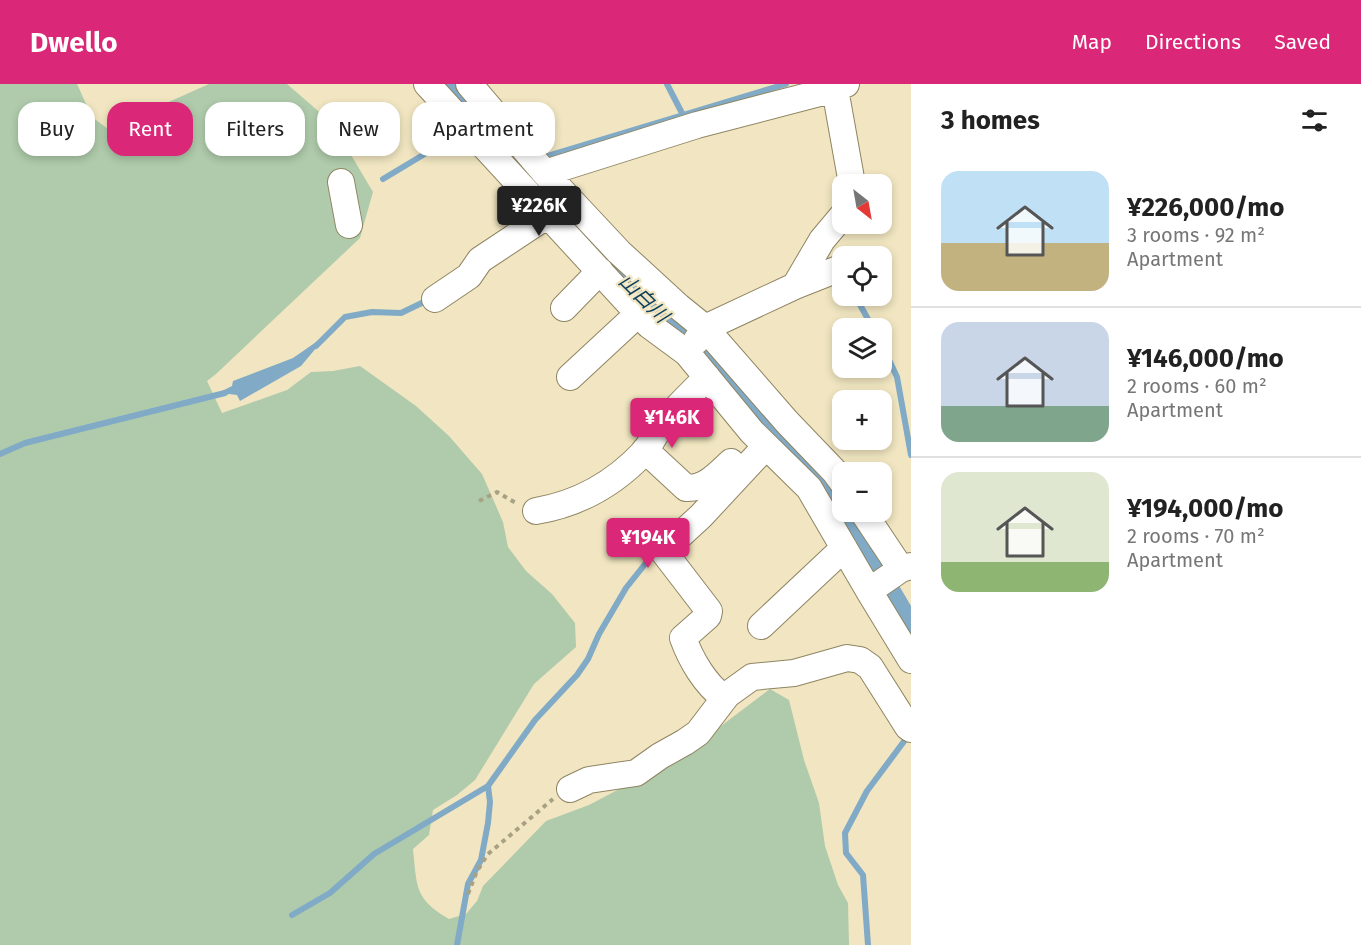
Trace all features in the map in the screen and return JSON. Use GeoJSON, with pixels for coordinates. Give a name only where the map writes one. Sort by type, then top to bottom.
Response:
{"type":"FeatureCollection","features":[{"type":"Feature","properties":{"kind":"street"},"geometry":{"type":"LineString","coordinates":[[428,84],[649,325],[687,353],[761,441],[809,488],[911,660]]}},
{"type":"Feature","properties":{"kind":"street"},"geometry":{"type":"LineString","coordinates":[[469,84],[545,173],[620,252],[705,328],[832,469]]}},
{"type":"Feature","properties":{"kind":"street"},"geometry":{"type":"LineString","coordinates":[[545,173],[697,124],[841,86],[851,174]]}},
{"type":"Feature","properties":{"kind":"street"},"geometry":{"type":"LineString","coordinates":[[341,182],[349,225]]}},
{"type":"Feature","properties":{"kind":"street"},"geometry":{"type":"LineString","coordinates":[[435,299],[468,276],[480,260],[548,215]]}},
{"type":"Feature","properties":{"kind":"street"},"geometry":{"type":"LineString","coordinates":[[795,286],[822,240],[832,228]]}},
{"type":"Feature","properties":{"kind":"street"},"geometry":{"type":"LineString","coordinates":[[564,308],[600,271]]}},
{"type":"Feature","properties":{"kind":"street"},"geometry":{"type":"LineString","coordinates":[[687,353],[705,328],[832,271]]}},
{"type":"Feature","properties":{"kind":"street"},"geometry":{"type":"LineString","coordinates":[[570,377],[639,313]]}},
{"type":"Feature","properties":{"kind":"street"},"geometry":{"type":"LineString","coordinates":[[536,510],[555,508],[591,494],[606,485],[645,450],[661,425],[707,377]]}},
{"type":"Feature","properties":{"kind":"street"},"geometry":{"type":"LineString","coordinates":[[645,450],[686,488],[695,488],[707,483],[761,441]]}},
{"type":"Feature","properties":{"kind":"street"},"geometry":{"type":"LineString","coordinates":[[724,698],[717,693],[701,672],[682,638],[710,613],[663,551],[701,516],[761,441]]}},
{"type":"Feature","properties":{"kind":"street"},"geometry":{"type":"LineString","coordinates":[[869,591],[906,568],[871,522]]}},
{"type":"Feature","properties":{"kind":"street"},"geometry":{"type":"LineString","coordinates":[[761,626],[844,548]]}},
{"type":"Feature","properties":{"kind":"street"},"geometry":{"type":"LineString","coordinates":[[570,789],[589,780],[636,773],[660,756],[686,742],[698,733],[724,698],[752,676],[794,673],[847,658],[860,660],[870,667],[911,729]]}},
{"type":"Feature","properties":{"kind":"path"},"geometry":{"type":"LineString","coordinates":[[480,501],[497,492],[527,509],[536,510]]}},
{"type":"Feature","properties":{"kind":"path"},"geometry":{"type":"LineString","coordinates":[[468,894],[477,871],[488,854],[544,806],[570,789]]}},
{"type":"Feature","properties":{"kind":"green space"},"geometry":{"type":"Polygon","coordinates":[[[0,84],[77,84],[85,102],[18,102],[18,156],[95,156],[95,119],[107,128],[107,156],[193,156],[193,102],[169,102],[209,84],[287,84],[317,110],[317,156],[352,156],[373,192],[360,238],[207,381],[222,413],[287,390],[311,372],[360,366],[416,406],[449,436],[482,474],[503,522],[508,547],[526,571],[552,594],[575,623],[576,647],[534,684],[475,780],[433,810],[429,835],[413,849],[417,882],[423,898],[449,919],[466,914],[477,901],[483,886],[546,821],[589,805],[680,757],[770,689],[789,700],[804,760],[819,803],[825,846],[838,885],[848,903],[849,945],[0,945],[0,84]]]}},
{"type":"Feature","properties":{"kind":"water"},"geometry":{"type":"Polygon","coordinates":[[[438,84],[458,84],[476,102],[454,102],[438,84]]]}},
{"type":"Feature","properties":{"kind":"water","name":"山白川"},"geometry":{"type":"Polygon","coordinates":[[[504,156],[528,156],[707,340],[832,482],[832,516],[504,156]]]}},
{"type":"Feature","properties":{"kind":"water"},"geometry":{"type":"Polygon","coordinates":[[[319,340],[322,341],[301,366],[240,401],[237,395],[220,396],[218,393],[232,386],[233,381],[293,358],[319,340]]]}},
{"type":"Feature","properties":{"kind":"water"},"geometry":{"type":"Polygon","coordinates":[[[862,522],[911,606],[911,650],[838,523],[862,522]]]}},
{"type":"Feature","properties":{"kind":"waterway"},"geometry":{"type":"LineString","coordinates":[[667,84],[683,115]]}},
{"type":"Feature","properties":{"kind":"waterway"},"geometry":{"type":"LineString","coordinates":[[555,154],[786,84]]}},
{"type":"Feature","properties":{"kind":"waterway"},"geometry":{"type":"LineString","coordinates":[[383,179],[421,156]]}},
{"type":"Feature","properties":{"kind":"waterway"},"geometry":{"type":"LineString","coordinates":[[316,346],[345,317],[372,312],[401,313],[428,300]]}},
{"type":"Feature","properties":{"kind":"waterway"},"geometry":{"type":"LineString","coordinates":[[861,306],[867,318]]}},
{"type":"Feature","properties":{"kind":"waterway"},"geometry":{"type":"LineString","coordinates":[[892,366],[897,377],[911,455]]}},
{"type":"Feature","properties":{"kind":"waterway"},"geometry":{"type":"LineString","coordinates":[[0,454],[25,443],[225,393]]}},
{"type":"Feature","properties":{"kind":"waterway"},"geometry":{"type":"LineString","coordinates":[[292,915],[330,893],[374,854],[488,786],[535,720],[577,675],[626,588],[657,549]]}},
{"type":"Feature","properties":{"kind":"waterway"},"geometry":{"type":"LineString","coordinates":[[868,945],[863,875],[846,853],[845,833],[867,791],[908,736]]}},
{"type":"Feature","properties":{"kind":"waterway"},"geometry":{"type":"LineString","coordinates":[[457,945],[468,884],[481,860],[490,802],[488,786]]}}]}
